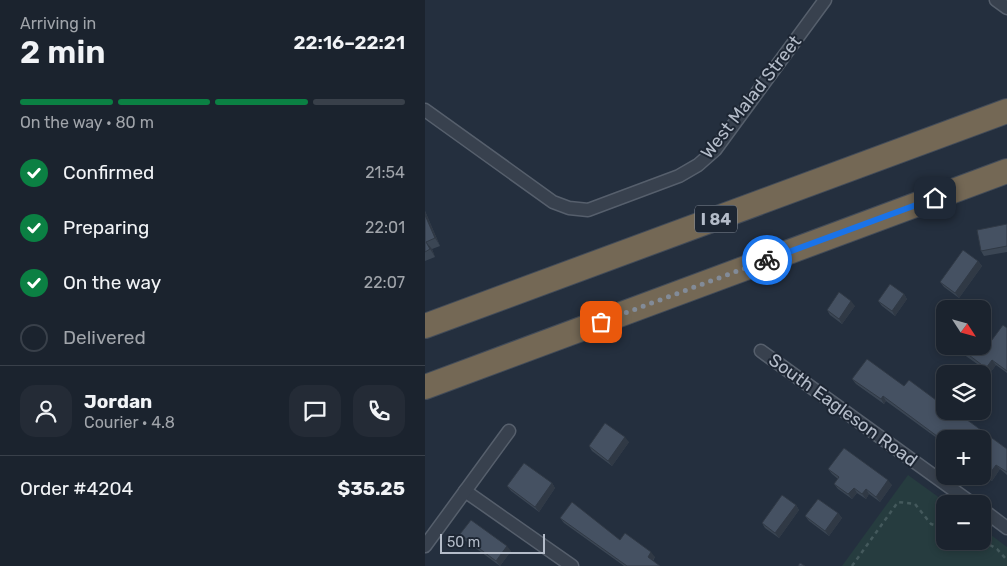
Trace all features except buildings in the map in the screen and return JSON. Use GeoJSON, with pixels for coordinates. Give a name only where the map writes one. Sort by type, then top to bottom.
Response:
{"type":"FeatureCollection","features":[{"type":"Feature","properties":{"kind":"highway","name":"I 84"},"geometry":{"type":"LineString","coordinates":[[425,326],[1007,111]]}},
{"type":"Feature","properties":{"kind":"highway"},"geometry":{"type":"LineString","coordinates":[[425,387],[1007,171]]}},
{"type":"Feature","properties":{"kind":"street","name":"West Malad Street"},"geometry":{"type":"LineString","coordinates":[[425,110],[553,202],[569,208],[588,210],[679,176],[698,165],[715,150],[825,0]]}},
{"type":"Feature","properties":{"kind":"street"},"geometry":{"type":"LineString","coordinates":[[997,0],[1007,8]]}},
{"type":"Feature","properties":{"kind":"street","name":"South Eagleson Road"},"geometry":{"type":"LineString","coordinates":[[761,351],[961,495]]}},
{"type":"Feature","properties":{"kind":"street"},"geometry":{"type":"LineString","coordinates":[[425,546],[509,431]]}},
{"type":"Feature","properties":{"kind":"street"},"geometry":{"type":"LineString","coordinates":[[465,491],[572,566]]}},
{"type":"Feature","properties":{"kind":"street"},"geometry":{"type":"LineString","coordinates":[[991,516],[1007,528]]}},
{"type":"Feature","properties":{"kind":"path"},"geometry":{"type":"LineString","coordinates":[[852,566],[898,502],[915,504],[931,524],[936,525]]}},
{"type":"Feature","properties":{"kind":"path"},"geometry":{"type":"LineString","coordinates":[[991,546],[1007,560]]}},
{"type":"Feature","properties":{"kind":"green space"},"geometry":{"type":"Polygon","coordinates":[[[908,475],[936,495],[936,550],[991,550],[991,535],[1007,547],[1007,566],[842,566],[908,475]]]}},
{"type":"Feature","properties":{"kind":"way so far"},"geometry":{"type":"LineString","coordinates":[[601,322],[767,260]]}},
{"type":"Feature","properties":{"kind":"route"},"geometry":{"type":"LineString","coordinates":[[767,260],[935,198]]}}]}
